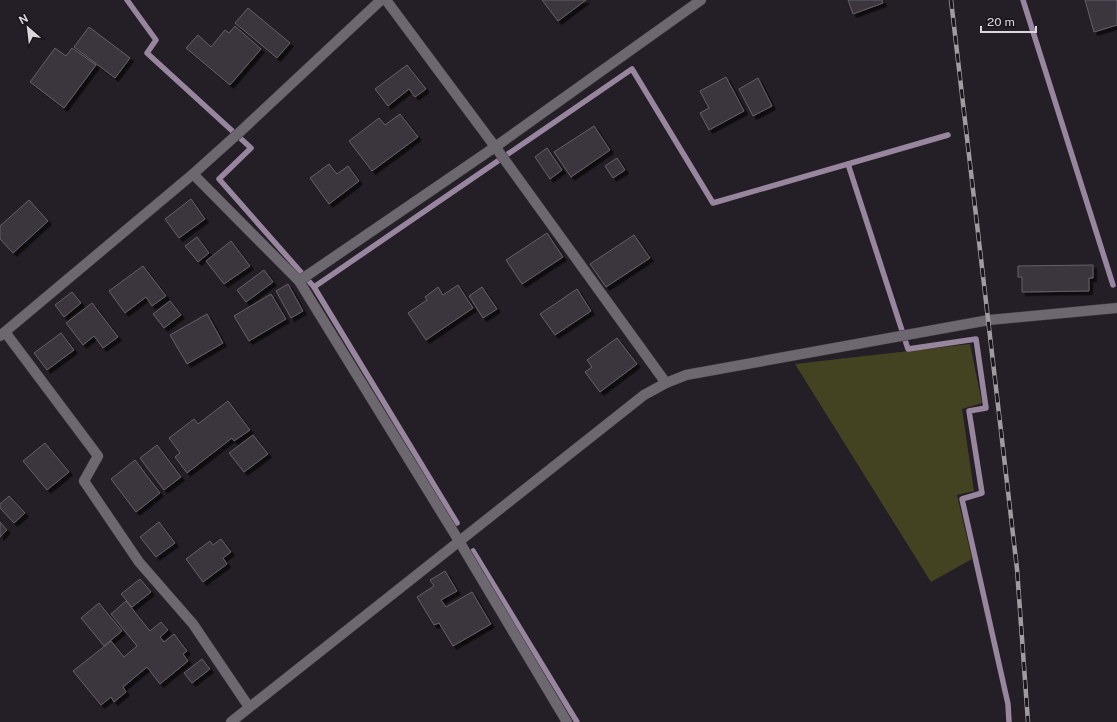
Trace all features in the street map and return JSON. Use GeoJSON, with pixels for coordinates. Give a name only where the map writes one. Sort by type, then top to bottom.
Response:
{"type":"FeatureCollection","features":[{"type":"Feature","properties":{"kind":"street"},"geometry":{"type":"LineString","coordinates":[[249,707],[193,624],[139,562],[84,481],[98,456],[2,334],[193,174],[380,0]]}},
{"type":"Feature","properties":{"kind":"street"},"geometry":{"type":"LineString","coordinates":[[386,0],[497,149],[666,383]]}},
{"type":"Feature","properties":{"kind":"street"},"geometry":{"type":"LineString","coordinates":[[299,281],[497,149],[701,0]]}},
{"type":"Feature","properties":{"kind":"street"},"geometry":{"type":"LineString","coordinates":[[193,174],[299,281],[567,722]]}},
{"type":"Feature","properties":{"kind":"street"},"geometry":{"type":"LineString","coordinates":[[231,722],[644,395],[666,383],[686,375],[989,320],[1117,308]]}},
{"type":"Feature","properties":{"kind":"shaded area"},"geometry":{"type":"Polygon","coordinates":[[[970,344],[982,403],[962,409],[974,491],[957,495],[972,559],[931,582],[795,364],[970,344]]]}},
{"type":"Feature","properties":{"kind":"building"},"geometry":{"type":"Polygon","coordinates":[[[542,0],[586,0],[558,21],[542,0]]]}},
{"type":"Feature","properties":{"kind":"building"},"geometry":{"type":"Polygon","coordinates":[[[848,0],[882,0],[883,3],[853,14],[848,0]]]}},
{"type":"Feature","properties":{"kind":"building"},"geometry":{"type":"Polygon","coordinates":[[[1085,0],[1117,0],[1117,25],[1094,32],[1085,0]]]}},
{"type":"Feature","properties":{"kind":"building"},"geometry":{"type":"Polygon","coordinates":[[[248,8],[290,43],[277,58],[235,23],[248,8]]]}},
{"type":"Feature","properties":{"kind":"building"},"geometry":{"type":"Polygon","coordinates":[[[235,26],[261,49],[230,85],[186,48],[198,35],[211,47],[225,30],[229,33],[235,26]]]}},
{"type":"Feature","properties":{"kind":"building"},"geometry":{"type":"Polygon","coordinates":[[[89,27],[130,58],[115,78],[74,47],[89,27]]]}},
{"type":"Feature","properties":{"kind":"building"},"geometry":{"type":"Polygon","coordinates":[[[55,48],[66,56],[72,48],[96,65],[64,108],[30,82],[55,48]]]}},
{"type":"Feature","properties":{"kind":"building"},"geometry":{"type":"Polygon","coordinates":[[[407,65],[426,89],[415,97],[409,89],[388,106],[375,89],[407,65]]]}},
{"type":"Feature","properties":{"kind":"building"},"geometry":{"type":"Polygon","coordinates":[[[726,77],[744,111],[709,130],[700,113],[709,108],[700,91],[726,77]]]}},
{"type":"Feature","properties":{"kind":"building"},"geometry":{"type":"Polygon","coordinates":[[[758,78],[772,106],[753,116],[739,89],[758,78]]]}},
{"type":"Feature","properties":{"kind":"building"},"geometry":{"type":"Polygon","coordinates":[[[400,114],[418,137],[372,171],[349,141],[379,118],[385,125],[400,114]]]}},
{"type":"Feature","properties":{"kind":"building"},"geometry":{"type":"Polygon","coordinates":[[[594,126],[610,150],[571,177],[554,152],[594,126]]]}},
{"type":"Feature","properties":{"kind":"building"},"geometry":{"type":"Polygon","coordinates":[[[547,148],[562,170],[550,179],[535,157],[547,148]]]}},
{"type":"Feature","properties":{"kind":"building"},"geometry":{"type":"Polygon","coordinates":[[[617,158],[625,170],[613,178],[605,166],[617,158]]]}},
{"type":"Feature","properties":{"kind":"building"},"geometry":{"type":"Polygon","coordinates":[[[329,164],[337,174],[348,166],[359,181],[329,204],[310,178],[329,164]]]}},
{"type":"Feature","properties":{"kind":"building"},"geometry":{"type":"Polygon","coordinates":[[[191,199],[205,219],[179,238],[165,219],[191,199]]]}},
{"type":"Feature","properties":{"kind":"building"},"geometry":{"type":"Polygon","coordinates":[[[29,200],[48,221],[13,253],[0,239],[0,226],[29,200]]]}},
{"type":"Feature","properties":{"kind":"building"},"geometry":{"type":"Polygon","coordinates":[[[547,233],[563,257],[522,284],[506,260],[547,233]]]}},
{"type":"Feature","properties":{"kind":"building"},"geometry":{"type":"Polygon","coordinates":[[[634,235],[650,258],[606,287],[590,264],[634,235]]]}},
{"type":"Feature","properties":{"kind":"building"},"geometry":{"type":"Polygon","coordinates":[[[197,237],[209,253],[198,262],[185,246],[197,237]]]}},
{"type":"Feature","properties":{"kind":"building"},"geometry":{"type":"Polygon","coordinates":[[[231,241],[250,266],[224,284],[206,261],[231,241]]]}},
{"type":"Feature","properties":{"kind":"building"},"geometry":{"type":"Polygon","coordinates":[[[1093,265],[1093,278],[1089,278],[1089,291],[1022,292],[1022,277],[1018,277],[1018,266],[1093,265]]]}},
{"type":"Feature","properties":{"kind":"building"},"geometry":{"type":"Polygon","coordinates":[[[143,266],[166,296],[152,306],[146,297],[125,313],[109,291],[143,266]]]}},
{"type":"Feature","properties":{"kind":"building"},"geometry":{"type":"Polygon","coordinates":[[[264,270],[273,282],[246,302],[237,290],[264,270]]]}},
{"type":"Feature","properties":{"kind":"building"},"geometry":{"type":"Polygon","coordinates":[[[288,284],[303,311],[291,318],[276,291],[288,284]]]}},
{"type":"Feature","properties":{"kind":"building"},"geometry":{"type":"Polygon","coordinates":[[[458,285],[473,308],[426,340],[408,313],[427,300],[425,297],[438,287],[443,295],[458,285]]]}},
{"type":"Feature","properties":{"kind":"building"},"geometry":{"type":"Polygon","coordinates":[[[482,287],[497,309],[483,318],[469,296],[482,287]]]}},
{"type":"Feature","properties":{"kind":"building"},"geometry":{"type":"Polygon","coordinates":[[[577,289],[591,311],[555,335],[540,314],[577,289]]]}},
{"type":"Feature","properties":{"kind":"building"},"geometry":{"type":"Polygon","coordinates":[[[72,292],[81,303],[64,317],[55,305],[72,292]]]}},
{"type":"Feature","properties":{"kind":"building"},"geometry":{"type":"Polygon","coordinates":[[[271,294],[286,319],[249,341],[234,316],[271,294]]]}},
{"type":"Feature","properties":{"kind":"building"},"geometry":{"type":"Polygon","coordinates":[[[170,301],[181,315],[164,328],[153,314],[170,301]]]}},
{"type":"Feature","properties":{"kind":"building"},"geometry":{"type":"Polygon","coordinates":[[[92,303],[118,337],[103,348],[94,336],[83,345],[66,323],[92,303]]]}},
{"type":"Feature","properties":{"kind":"building"},"geometry":{"type":"Polygon","coordinates":[[[207,314],[223,343],[187,364],[170,335],[207,314]]]}},
{"type":"Feature","properties":{"kind":"building"},"geometry":{"type":"Polygon","coordinates":[[[61,333],[74,350],[47,370],[34,353],[61,333]]]}},
{"type":"Feature","properties":{"kind":"building"},"geometry":{"type":"Polygon","coordinates":[[[617,338],[637,364],[600,392],[585,372],[592,367],[587,360],[617,338]]]}},
{"type":"Feature","properties":{"kind":"building"},"geometry":{"type":"Polygon","coordinates":[[[228,401],[250,430],[234,441],[232,438],[187,473],[175,457],[180,453],[169,438],[194,419],[198,424],[228,401]]]}},
{"type":"Feature","properties":{"kind":"building"},"geometry":{"type":"Polygon","coordinates":[[[253,435],[268,454],[244,472],[229,453],[253,435]]]}},
{"type":"Feature","properties":{"kind":"building"},"geometry":{"type":"Polygon","coordinates":[[[45,443],[69,472],[47,490],[23,461],[45,443]]]}},
{"type":"Feature","properties":{"kind":"building"},"geometry":{"type":"Polygon","coordinates":[[[157,445],[181,477],[164,490],[140,458],[157,445]]]}},
{"type":"Feature","properties":{"kind":"building"},"geometry":{"type":"Polygon","coordinates":[[[135,460],[160,493],[136,512],[111,479],[135,460]]]}},
{"type":"Feature","properties":{"kind":"building"},"geometry":{"type":"Polygon","coordinates":[[[9,496],[25,513],[14,523],[0,508],[0,504],[9,496]]]}},
{"type":"Feature","properties":{"kind":"building"},"geometry":{"type":"Polygon","coordinates":[[[0,522],[7,530],[0,537],[0,522]]]}},
{"type":"Feature","properties":{"kind":"building"},"geometry":{"type":"Polygon","coordinates":[[[159,522],[175,543],[156,557],[140,537],[159,522]]]}},
{"type":"Feature","properties":{"kind":"building"},"geometry":{"type":"Polygon","coordinates":[[[221,539],[231,552],[223,558],[227,564],[203,582],[186,559],[210,541],[213,545],[221,539]]]}},
{"type":"Feature","properties":{"kind":"building"},"geometry":{"type":"Polygon","coordinates":[[[445,571],[457,591],[441,600],[446,607],[472,592],[491,624],[453,646],[439,623],[434,625],[417,597],[434,586],[430,580],[445,571]]]}},
{"type":"Feature","properties":{"kind":"building"},"geometry":{"type":"Polygon","coordinates":[[[140,579],[151,592],[132,607],[121,594],[140,579]]]}},
{"type":"Feature","properties":{"kind":"building"},"geometry":{"type":"Polygon","coordinates":[[[126,601],[150,631],[161,622],[168,630],[160,637],[164,642],[174,634],[187,651],[183,654],[188,661],[160,684],[147,667],[123,687],[126,692],[114,702],[111,697],[101,705],[73,671],[111,641],[124,657],[137,646],[111,614],[126,601]]]}},
{"type":"Feature","properties":{"kind":"building"},"geometry":{"type":"Polygon","coordinates":[[[99,603],[122,631],[104,646],[81,618],[99,603]]]}},
{"type":"Feature","properties":{"kind":"building"},"geometry":{"type":"Polygon","coordinates":[[[202,659],[210,669],[192,683],[184,673],[202,659]]]}},
{"type":"Feature","properties":{"kind":"waterway"},"geometry":{"type":"LineString","coordinates":[[127,0],[156,40],[147,53],[251,148],[219,179],[314,287],[457,523]]}},
{"type":"Feature","properties":{"kind":"waterway"},"geometry":{"type":"LineString","coordinates":[[1023,0],[1113,285]]}},
{"type":"Feature","properties":{"kind":"waterway"},"geometry":{"type":"LineString","coordinates":[[314,287],[632,69],[713,203],[948,135]]}},
{"type":"Feature","properties":{"kind":"waterway"},"geometry":{"type":"LineString","coordinates":[[848,164],[908,349],[976,339],[986,408],[969,411],[982,493],[962,499],[1008,704],[1009,722]]}},
{"type":"Feature","properties":{"kind":"waterway"},"geometry":{"type":"LineString","coordinates":[[473,551],[577,722]]}},
{"type":"Feature","properties":{"kind":"railway"},"geometry":{"type":"LineString","coordinates":[[951,0],[1017,569],[1028,722]]}}]}
